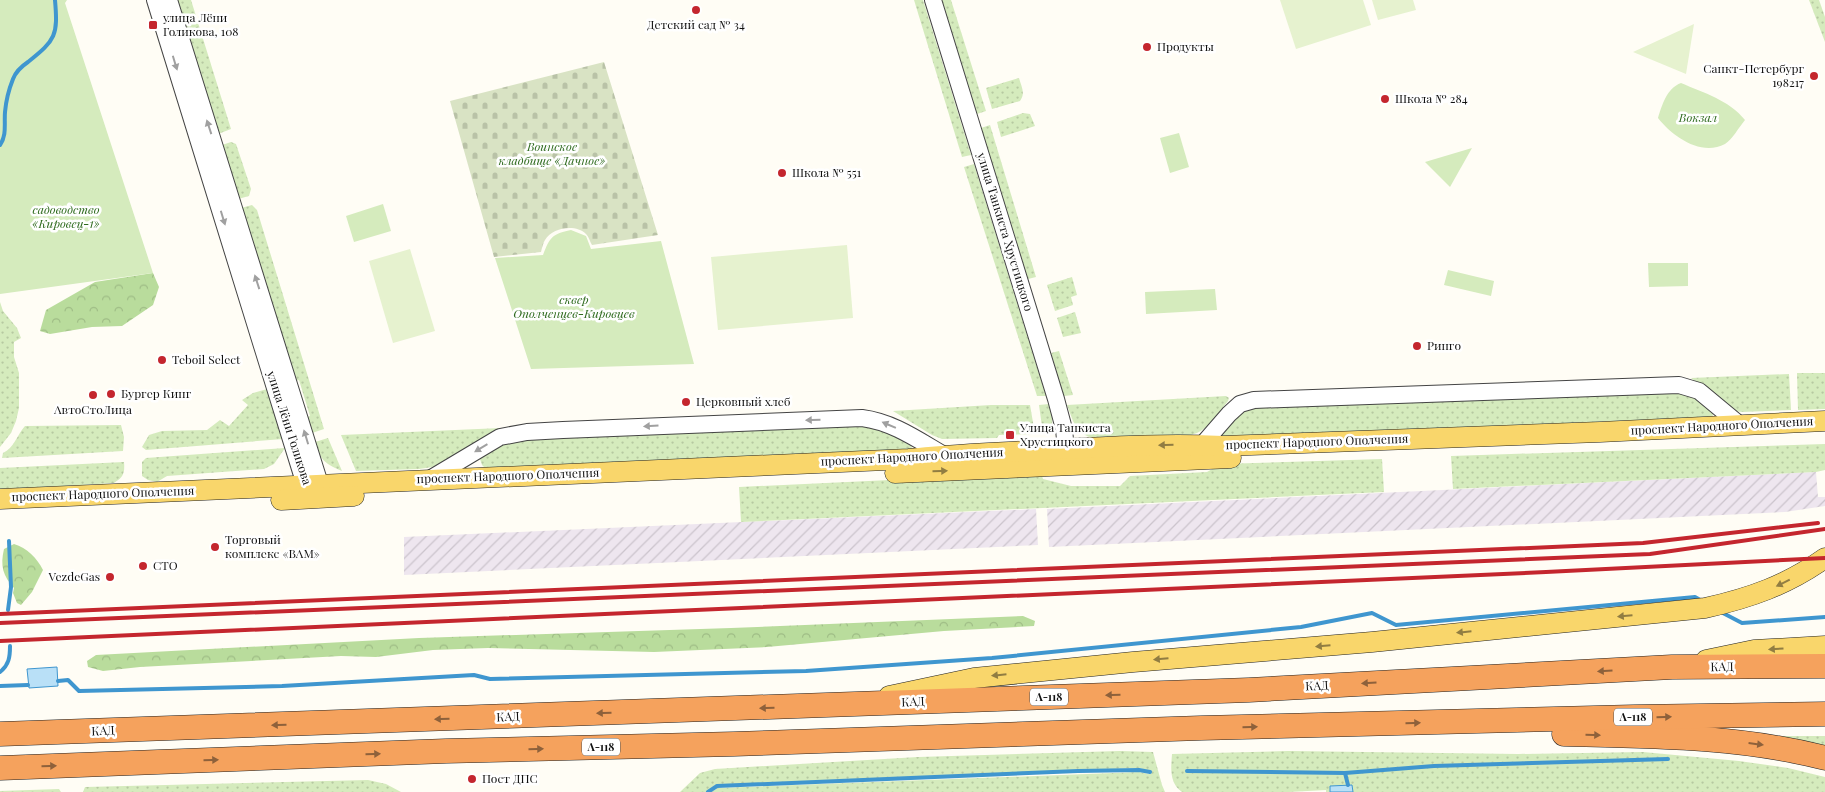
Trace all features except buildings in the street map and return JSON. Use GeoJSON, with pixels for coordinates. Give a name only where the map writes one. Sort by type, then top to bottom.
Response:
{"type":"FeatureCollection","features":[{"type":"Feature","properties":{"kind":"highway","name":"КАД"},"geometry":{"type":"LineString","coordinates":[[0,734],[1250,690],[1672,667],[1825,666]]}},
{"type":"Feature","properties":{"kind":"highway","name":"А-118"},"geometry":{"type":"LineString","coordinates":[[0,768],[446,751],[734,744],[1193,728],[1825,714]]}},
{"type":"Feature","properties":{"kind":"highway"},"geometry":{"type":"LineString","coordinates":[[1440,722],[1539,733],[1735,741],[1771,746],[1825,758]]}},
{"type":"Feature","properties":{"kind":"main road","name":"проспект Народного Ополчения"},"geometry":{"type":"LineString","coordinates":[[0,512],[428,480],[909,459],[944,455],[1067,457],[1179,444],[1233,446],[1825,421]]}},
{"type":"Feature","properties":{"kind":"main road","name":"проспект Народного Ополчения"},"geometry":{"type":"LineString","coordinates":[[0,499],[313,489],[1067,457],[1825,434]]}},
{"type":"Feature","properties":{"kind":"main road"},"geometry":{"type":"LineString","coordinates":[[848,704],[974,678],[1133,662],[1372,642],[1705,608],[1748,598],[1770,590],[1810,569],[1825,558]]}},
{"type":"Feature","properties":{"kind":"main road"},"geometry":{"type":"LineString","coordinates":[[1672,667],[1754,650],[1825,646]]}},
{"type":"Feature","properties":{"kind":"street","name":"улица Лёни Голикова"},"geometry":{"type":"LineString","coordinates":[[155,0],[313,489]]}},
{"type":"Feature","properties":{"kind":"street","name":"улица Лёни Голикова"},"geometry":{"type":"LineString","coordinates":[[169,0],[313,489]]}},
{"type":"Feature","properties":{"kind":"street","name":"улица Танкиста Хрустицкого"},"geometry":{"type":"LineString","coordinates":[[934,0],[1056,399],[1064,429],[1067,457]]}},
{"type":"Feature","properties":{"kind":"street"},"geometry":{"type":"LineString","coordinates":[[1202,445],[1240,404],[1254,400],[1679,385],[1699,391],[1740,425]]}},
{"type":"Feature","properties":{"kind":"street"},"geometry":{"type":"LineString","coordinates":[[428,480],[500,437],[527,432],[563,430],[862,418],[878,420],[892,425],[944,455]]}},
{"type":"Feature","properties":{"kind":"shaded area"},"geometry":{"type":"Polygon","coordinates":[[[1816,472],[1818,497],[1825,497],[1825,506],[1785,512],[1049,547],[1047,509],[1816,472]]]}},
{"type":"Feature","properties":{"kind":"shaded area"},"geometry":{"type":"Polygon","coordinates":[[[1036,509],[1038,545],[404,575],[404,537],[1036,509]]]}},
{"type":"Feature","properties":{"kind":"green space","name":"садоводство «Кировец-1»"},"geometry":{"type":"Polygon","coordinates":[[[0,0],[67,0],[65,3],[153,273],[0,294],[0,0]]]}},
{"type":"Feature","properties":{"kind":"green space"},"geometry":{"type":"Polygon","coordinates":[[[176,0],[191,0],[231,129],[218,134],[176,0]]]}},
{"type":"Feature","properties":{"kind":"green space"},"geometry":{"type":"Polygon","coordinates":[[[914,0],[923,0],[971,155],[962,157],[914,0]]]}},
{"type":"Feature","properties":{"kind":"green space"},"geometry":{"type":"Polygon","coordinates":[[[942,0],[951,0],[986,111],[977,114],[942,0]]]}},
{"type":"Feature","properties":{"kind":"green space"},"geometry":{"type":"Polygon","coordinates":[[[1280,0],[1363,0],[1371,25],[1296,49],[1280,0]]]}},
{"type":"Feature","properties":{"kind":"green space"},"geometry":{"type":"Polygon","coordinates":[[[1372,0],[1413,0],[1416,10],[1378,20],[1372,0]]]}},
{"type":"Feature","properties":{"kind":"green space"},"geometry":{"type":"Polygon","coordinates":[[[1809,0],[1819,0],[1825,17],[1825,42],[1809,0]]]}},
{"type":"Feature","properties":{"kind":"green space"},"geometry":{"type":"Polygon","coordinates":[[[1694,24],[1686,74],[1633,52],[1694,24]]]}},
{"type":"Feature","properties":{"kind":"green space","name":"Воинское кладбище «Дачное»"},"geometry":{"type":"Polygon","coordinates":[[[604,62],[658,235],[592,245],[587,235],[582,231],[565,228],[553,232],[544,241],[541,252],[494,257],[450,101],[604,62]]]}},
{"type":"Feature","properties":{"kind":"green space"},"geometry":{"type":"Polygon","coordinates":[[[1019,78],[1023,92],[1020,101],[992,109],[986,88],[1019,78]]]}},
{"type":"Feature","properties":{"kind":"green space","name":"Вокзал"},"geometry":{"type":"Polygon","coordinates":[[[1681,83],[1724,102],[1745,120],[1728,142],[1716,147],[1706,148],[1688,143],[1679,138],[1658,118],[1669,93],[1676,85],[1681,83]]]}},
{"type":"Feature","properties":{"kind":"green space"},"geometry":{"type":"Polygon","coordinates":[[[1023,113],[1030,114],[1035,126],[1001,137],[997,122],[1023,113]]]}},
{"type":"Feature","properties":{"kind":"green space"},"geometry":{"type":"Polygon","coordinates":[[[990,125],[1036,277],[1028,279],[981,128],[990,125]]]}},
{"type":"Feature","properties":{"kind":"green space"},"geometry":{"type":"Polygon","coordinates":[[[1179,133],[1189,167],[1170,173],[1160,138],[1179,133]]]}},
{"type":"Feature","properties":{"kind":"green space"},"geometry":{"type":"Polygon","coordinates":[[[231,142],[236,144],[251,189],[249,196],[238,199],[222,145],[231,142]]]}},
{"type":"Feature","properties":{"kind":"green space"},"geometry":{"type":"Polygon","coordinates":[[[1472,148],[1450,187],[1425,162],[1472,148]]]}},
{"type":"Feature","properties":{"kind":"green space"},"geometry":{"type":"Polygon","coordinates":[[[974,164],[1046,396],[1037,396],[964,167],[974,164]]]}},
{"type":"Feature","properties":{"kind":"green space"},"geometry":{"type":"Polygon","coordinates":[[[383,204],[391,231],[354,242],[346,216],[383,204]]]}},
{"type":"Feature","properties":{"kind":"green space"},"geometry":{"type":"Polygon","coordinates":[[[252,205],[257,210],[324,429],[312,433],[307,417],[310,416],[299,380],[296,381],[241,208],[252,205]]]}},
{"type":"Feature","properties":{"kind":"green space","name":"сквер Ополченцев-Кировцев"},"geometry":{"type":"Polygon","coordinates":[[[571,230],[586,236],[591,249],[661,241],[694,364],[531,369],[495,258],[543,255],[553,237],[571,230]]]}},
{"type":"Feature","properties":{"kind":"green space"},"geometry":{"type":"Polygon","coordinates":[[[847,245],[853,318],[718,330],[711,257],[847,245]]]}},
{"type":"Feature","properties":{"kind":"green space"},"geometry":{"type":"Polygon","coordinates":[[[410,249],[435,331],[393,343],[369,261],[410,249]]]}},
{"type":"Feature","properties":{"kind":"green space"},"geometry":{"type":"Polygon","coordinates":[[[1648,263],[1688,263],[1688,286],[1649,287],[1648,263]]]}},
{"type":"Feature","properties":{"kind":"green space"},"geometry":{"type":"Polygon","coordinates":[[[1448,270],[1494,281],[1491,296],[1444,285],[1448,270]]]}},
{"type":"Feature","properties":{"kind":"green space"},"geometry":{"type":"Polygon","coordinates":[[[153,273],[159,287],[153,305],[122,326],[92,327],[50,334],[40,331],[46,310],[95,282],[153,273]]]}},
{"type":"Feature","properties":{"kind":"green space"},"geometry":{"type":"Polygon","coordinates":[[[1072,277],[1077,295],[1071,297],[1073,305],[1055,311],[1047,285],[1072,277]]]}},
{"type":"Feature","properties":{"kind":"green space"},"geometry":{"type":"Polygon","coordinates":[[[1215,289],[1217,310],[1146,314],[1145,292],[1215,289]]]}},
{"type":"Feature","properties":{"kind":"green space"},"geometry":{"type":"Polygon","coordinates":[[[0,302],[3,311],[17,328],[21,338],[14,342],[14,357],[19,373],[19,408],[11,433],[0,447],[0,302]]]}},
{"type":"Feature","properties":{"kind":"green space"},"geometry":{"type":"Polygon","coordinates":[[[1075,312],[1081,333],[1063,337],[1057,318],[1075,312]]]}},
{"type":"Feature","properties":{"kind":"green space"},"geometry":{"type":"Polygon","coordinates":[[[1059,351],[1073,395],[1064,396],[1051,353],[1059,351]]]}},
{"type":"Feature","properties":{"kind":"green space"},"geometry":{"type":"Polygon","coordinates":[[[1797,373],[1825,373],[1825,409],[1798,410],[1797,373]]]}},
{"type":"Feature","properties":{"kind":"green space"},"geometry":{"type":"Polygon","coordinates":[[[1789,374],[1791,410],[1735,411],[1691,378],[1789,374]]]}},
{"type":"Feature","properties":{"kind":"green space"},"geometry":{"type":"Polygon","coordinates":[[[267,389],[283,439],[146,450],[142,447],[149,435],[162,431],[207,430],[220,420],[229,426],[248,405],[242,400],[253,393],[267,389]]]}},
{"type":"Feature","properties":{"kind":"green space"},"geometry":{"type":"Polygon","coordinates":[[[1679,390],[1688,393],[1712,411],[1712,417],[1221,438],[1221,434],[1242,410],[1255,407],[1679,390]]]}},
{"type":"Feature","properties":{"kind":"green space"},"geometry":{"type":"Polygon","coordinates":[[[1226,396],[1229,398],[1228,401],[1212,421],[1203,430],[1191,435],[1095,439],[1088,437],[1079,430],[1067,405],[1226,396]]]}},
{"type":"Feature","properties":{"kind":"green space"},"geometry":{"type":"Polygon","coordinates":[[[1049,404],[1052,425],[1050,433],[1043,434],[1039,405],[1049,404]]]}},
{"type":"Feature","properties":{"kind":"green space"},"geometry":{"type":"Polygon","coordinates":[[[991,405],[1030,405],[1035,434],[999,435],[997,438],[942,439],[893,411],[991,405]]]}},
{"type":"Feature","properties":{"kind":"green space"},"geometry":{"type":"Polygon","coordinates":[[[121,425],[124,437],[123,451],[2,458],[3,453],[13,445],[25,426],[121,425]]]}},
{"type":"Feature","properties":{"kind":"green space"},"geometry":{"type":"Polygon","coordinates":[[[862,426],[888,433],[911,446],[913,450],[486,469],[480,459],[494,447],[525,440],[862,426]]]}},
{"type":"Feature","properties":{"kind":"green space"},"geometry":{"type":"Polygon","coordinates":[[[501,428],[446,461],[432,467],[419,469],[356,471],[341,435],[501,428]]]}},
{"type":"Feature","properties":{"kind":"green space"},"geometry":{"type":"Polygon","coordinates":[[[328,438],[342,471],[324,461],[319,453],[315,442],[328,438]]]}},
{"type":"Feature","properties":{"kind":"green space"},"geometry":{"type":"Polygon","coordinates":[[[1825,444],[1825,470],[1816,472],[1453,489],[1451,456],[1825,444]]]}},
{"type":"Feature","properties":{"kind":"green space"},"geometry":{"type":"Polygon","coordinates":[[[285,448],[274,464],[264,469],[167,476],[157,482],[142,476],[142,462],[146,458],[285,448]]]}},
{"type":"Feature","properties":{"kind":"green space"},"geometry":{"type":"Polygon","coordinates":[[[1382,459],[1384,492],[741,522],[739,487],[1041,473],[1043,479],[1071,486],[1120,486],[1130,476],[1207,472],[1221,464],[1382,459]]]}},
{"type":"Feature","properties":{"kind":"green space"},"geometry":{"type":"Polygon","coordinates":[[[124,462],[123,475],[114,483],[0,490],[0,468],[124,462]]]}},
{"type":"Feature","properties":{"kind":"green space"},"geometry":{"type":"Polygon","coordinates":[[[14,544],[31,554],[43,570],[32,592],[21,605],[17,603],[13,593],[14,588],[5,575],[2,561],[4,549],[14,544]]]}},
{"type":"Feature","properties":{"kind":"green space"},"geometry":{"type":"Polygon","coordinates":[[[1023,616],[1035,621],[1034,626],[944,631],[767,647],[654,652],[488,648],[433,650],[376,657],[341,656],[140,667],[103,671],[88,667],[87,661],[96,655],[419,638],[1023,616]]]}},
{"type":"Feature","properties":{"kind":"green space"},"geometry":{"type":"Polygon","coordinates":[[[1776,736],[1825,736],[1825,748],[1776,736]]]}},
{"type":"Feature","properties":{"kind":"green space"},"geometry":{"type":"Polygon","coordinates":[[[1120,751],[1153,752],[1165,792],[711,792],[718,788],[1139,772],[1149,774],[1150,771],[1139,768],[715,785],[706,792],[680,792],[700,773],[715,769],[918,757],[1120,751]]]}},
{"type":"Feature","properties":{"kind":"green space"},"geometry":{"type":"Polygon","coordinates":[[[1288,751],[1518,754],[1643,752],[1739,761],[1788,768],[1825,777],[1825,792],[1326,792],[1326,790],[1182,792],[1173,780],[1172,754],[1288,751]]]}},
{"type":"Feature","properties":{"kind":"green space"},"geometry":{"type":"Polygon","coordinates":[[[368,780],[386,784],[401,792],[83,792],[85,787],[368,780]]]}},
{"type":"Feature","properties":{"kind":"green space"},"geometry":{"type":"Polygon","coordinates":[[[59,789],[61,792],[0,792],[0,791],[59,789]]]}},
{"type":"Feature","properties":{"kind":"water"},"geometry":{"type":"Polygon","coordinates":[[[57,667],[58,686],[29,688],[27,669],[57,667]]]}},
{"type":"Feature","properties":{"kind":"water"},"geometry":{"type":"Polygon","coordinates":[[[1352,785],[1353,792],[1330,792],[1330,786],[1352,785]]]}},
{"type":"Feature","properties":{"kind":"waterway"},"geometry":{"type":"LineString","coordinates":[[0,145],[4,133],[6,104],[13,79],[19,69],[50,42],[56,21],[55,0]]}},
{"type":"Feature","properties":{"kind":"waterway"},"geometry":{"type":"LineString","coordinates":[[8,610],[11,587],[9,541]]}},
{"type":"Feature","properties":{"kind":"waterway"},"geometry":{"type":"LineString","coordinates":[[58,681],[68,680],[79,691],[282,686],[474,675],[490,679],[806,671],[992,658],[1301,627],[1372,613],[1396,625],[1695,597],[1702,601]]}},
{"type":"Feature","properties":{"kind":"waterway"},"geometry":{"type":"LineString","coordinates":[[1721,612],[1742,623],[1825,617]]}},
{"type":"Feature","properties":{"kind":"waterway"},"geometry":{"type":"LineString","coordinates":[[0,672],[8,660],[10,646]]}},
{"type":"Feature","properties":{"kind":"waterway"},"geometry":{"type":"LineString","coordinates":[[0,686],[28,685]]}},
{"type":"Feature","properties":{"kind":"waterway"},"geometry":{"type":"LineString","coordinates":[[1187,771],[1345,773],[1434,766],[1668,759]]}},
{"type":"Feature","properties":{"kind":"waterway"},"geometry":{"type":"LineString","coordinates":[[708,792],[717,786],[1078,771],[1139,770],[1150,772]]}},
{"type":"Feature","properties":{"kind":"waterway"},"geometry":{"type":"LineString","coordinates":[[1345,773],[1348,785]]}},
{"type":"Feature","properties":{"kind":"railway"},"geometry":{"type":"LineString","coordinates":[[0,614],[1643,543],[1818,523]]}},
{"type":"Feature","properties":{"kind":"railway"},"geometry":{"type":"LineString","coordinates":[[0,623],[1650,554],[1825,529]]}},
{"type":"Feature","properties":{"kind":"railway"},"geometry":{"type":"LineString","coordinates":[[0,641],[1825,558]]}},
{"type":"Feature","properties":{"kind":"place","name":"Детский сад № 34"},"geometry":{"type":"Point","coordinates":[696,10]}},
{"type":"Feature","properties":{"kind":"place","name":"улица Лёни Голикова, 108"},"geometry":{"type":"Point","coordinates":[153,25]}},
{"type":"Feature","properties":{"kind":"place","name":"Продукты"},"geometry":{"type":"Point","coordinates":[1147,47]}},
{"type":"Feature","properties":{"kind":"place","name":"Санкт-Петербург 198217"},"geometry":{"type":"Point","coordinates":[1814,76]}},
{"type":"Feature","properties":{"kind":"place","name":"Школа № 284"},"geometry":{"type":"Point","coordinates":[1385,99]}},
{"type":"Feature","properties":{"kind":"place","name":"Школа № 551"},"geometry":{"type":"Point","coordinates":[782,173]}},
{"type":"Feature","properties":{"kind":"place","name":"Ринго"},"geometry":{"type":"Point","coordinates":[1417,346]}},
{"type":"Feature","properties":{"kind":"place","name":"Teboil Select"},"geometry":{"type":"Point","coordinates":[162,360]}},
{"type":"Feature","properties":{"kind":"place","name":"Бургер Кинг"},"geometry":{"type":"Point","coordinates":[111,394]}},
{"type":"Feature","properties":{"kind":"place","name":"АвтоСтоЛица"},"geometry":{"type":"Point","coordinates":[93,395]}},
{"type":"Feature","properties":{"kind":"place","name":"Церковный хлеб"},"geometry":{"type":"Point","coordinates":[686,402]}},
{"type":"Feature","properties":{"kind":"place","name":"Улица Танкиста Хрустицкого"},"geometry":{"type":"Point","coordinates":[1010,435]}},
{"type":"Feature","properties":{"kind":"place","name":"Торговый комплекс «ВАМ»"},"geometry":{"type":"Point","coordinates":[215,547]}},
{"type":"Feature","properties":{"kind":"place","name":"СТО"},"geometry":{"type":"Point","coordinates":[143,566]}},
{"type":"Feature","properties":{"kind":"place","name":"VezdeGas"},"geometry":{"type":"Point","coordinates":[110,577]}},
{"type":"Feature","properties":{"kind":"place","name":"Пост ДПС"},"geometry":{"type":"Point","coordinates":[472,779]}}]}
